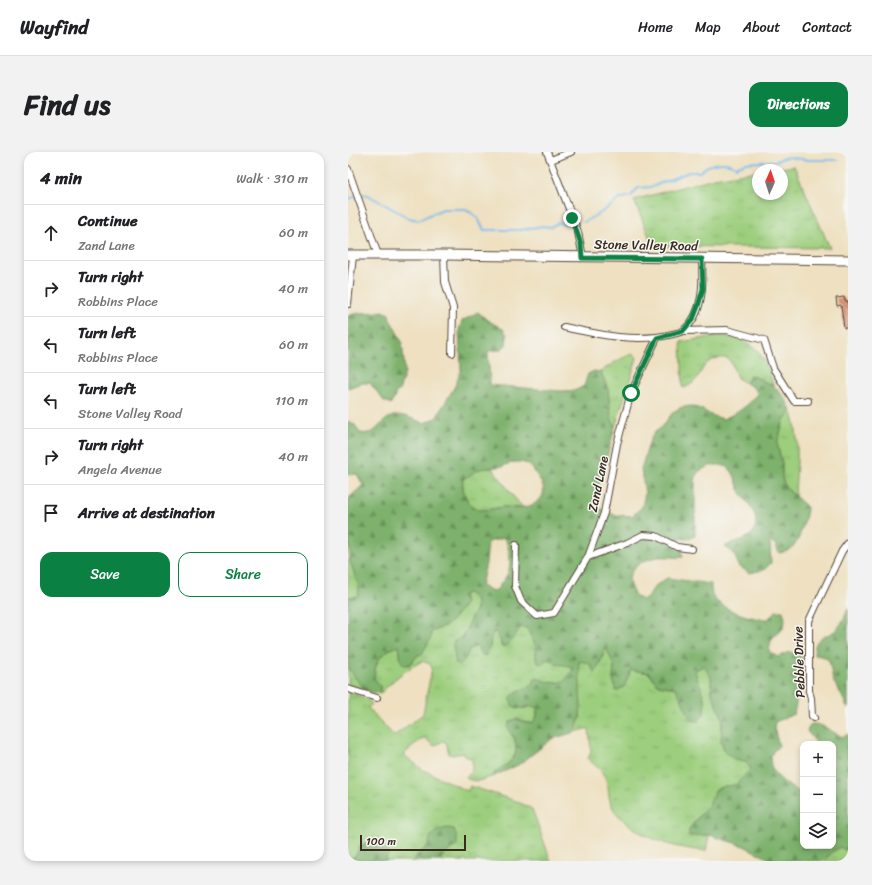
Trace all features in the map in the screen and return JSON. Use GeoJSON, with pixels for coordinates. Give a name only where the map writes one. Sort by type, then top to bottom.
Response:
{"type":"FeatureCollection","features":[{"type":"Feature","properties":{"kind":"street"},"geometry":{"type":"LineString","coordinates":[[547,152],[578,232],[582,258]]}},
{"type":"Feature","properties":{"kind":"street"},"geometry":{"type":"LineString","coordinates":[[551,160],[571,152]]}},
{"type":"Feature","properties":{"kind":"street"},"geometry":{"type":"LineString","coordinates":[[348,169],[378,255]]}},
{"type":"Feature","properties":{"kind":"street"},"geometry":{"type":"LineString","coordinates":[[444,255],[446,282],[453,308],[452,353]]}},
{"type":"Feature","properties":{"kind":"street","name":"Stone Valley Road"},"geometry":{"type":"LineString","coordinates":[[350,256],[444,255],[582,258],[848,260]]}},
{"type":"Feature","properties":{"kind":"street"},"geometry":{"type":"LineString","coordinates":[[348,304],[350,256]]}},
{"type":"Feature","properties":{"kind":"street"},"geometry":{"type":"LineString","coordinates":[[683,331],[693,319],[703,289],[702,259]]}},
{"type":"Feature","properties":{"kind":"street"},"geometry":{"type":"LineString","coordinates":[[564,327],[606,336],[657,338],[683,331],[727,330],[764,340],[773,368],[794,401],[808,401]]}},
{"type":"Feature","properties":{"kind":"street","name":"Zand Lane"},"geometry":{"type":"LineString","coordinates":[[516,545],[515,586],[521,601],[537,616],[554,613],[588,557],[604,513],[617,444],[631,393],[657,338]]}},
{"type":"Feature","properties":{"kind":"street"},"geometry":{"type":"LineString","coordinates":[[588,557],[627,543],[643,535],[656,536],[677,547],[692,549]]}},
{"type":"Feature","properties":{"kind":"street","name":"Pebble Drive"},"geometry":{"type":"LineString","coordinates":[[814,718],[812,716],[809,691],[809,621],[842,551],[848,543]]}},
{"type":"Feature","properties":{"kind":"street"},"geometry":{"type":"LineString","coordinates":[[348,689],[377,698]]}},
{"type":"Feature","properties":{"kind":"green space"},"geometry":{"type":"Polygon","coordinates":[[[794,166],[830,248],[653,246],[634,200],[714,178],[752,172],[752,200],[788,200],[788,167],[794,166]]]}},
{"type":"Feature","properties":{"kind":"green space"},"geometry":{"type":"Polygon","coordinates":[[[383,311],[389,314],[402,342],[405,372],[399,391],[396,392],[391,404],[384,401],[370,383],[362,383],[348,388],[348,316],[352,314],[383,311]]]}},
{"type":"Feature","properties":{"kind":"green space"},"geometry":{"type":"Polygon","coordinates":[[[478,312],[487,320],[503,329],[507,335],[506,345],[500,350],[488,351],[490,385],[561,391],[576,390],[584,386],[588,374],[594,371],[601,372],[608,390],[611,417],[615,427],[602,476],[596,491],[595,507],[615,515],[632,516],[642,507],[645,493],[641,469],[650,440],[655,432],[662,427],[673,412],[682,407],[691,406],[723,419],[728,417],[747,405],[758,393],[753,387],[746,383],[750,375],[773,385],[785,398],[791,411],[784,420],[777,444],[782,463],[782,477],[785,487],[807,507],[806,516],[796,544],[785,552],[779,553],[775,544],[770,541],[771,563],[764,570],[749,573],[739,566],[733,552],[725,547],[746,538],[753,532],[756,523],[755,517],[752,509],[738,487],[734,475],[728,468],[715,465],[697,473],[695,481],[695,536],[687,539],[678,538],[683,557],[658,557],[647,560],[633,570],[629,579],[633,593],[638,598],[644,600],[655,586],[667,578],[711,584],[712,593],[715,599],[721,604],[728,609],[754,618],[768,619],[776,611],[783,611],[785,617],[784,626],[772,639],[769,652],[778,657],[790,652],[799,654],[803,660],[798,668],[796,678],[796,705],[794,714],[775,722],[774,728],[779,746],[772,753],[770,762],[776,774],[786,784],[800,792],[800,849],[836,849],[836,741],[815,741],[807,731],[811,724],[815,724],[823,726],[843,737],[848,734],[848,852],[840,847],[832,852],[824,861],[773,861],[744,846],[709,835],[689,836],[689,829],[709,805],[716,789],[735,785],[751,769],[746,761],[734,759],[725,752],[721,740],[723,719],[712,693],[711,677],[704,665],[695,671],[705,701],[704,714],[698,721],[691,720],[676,688],[658,685],[649,673],[631,670],[624,687],[616,691],[613,680],[614,665],[606,648],[595,673],[589,663],[579,661],[581,707],[580,718],[575,732],[552,739],[520,764],[494,776],[495,772],[509,763],[516,754],[515,739],[508,728],[510,721],[516,719],[527,723],[533,723],[537,716],[537,707],[532,706],[517,709],[512,705],[510,698],[516,692],[532,685],[536,678],[553,683],[562,682],[567,679],[573,668],[570,666],[555,664],[552,660],[546,659],[542,664],[538,663],[536,659],[536,646],[527,628],[521,627],[508,645],[502,647],[500,639],[495,631],[491,636],[490,647],[485,656],[481,654],[477,646],[470,649],[466,658],[460,665],[456,664],[453,646],[454,641],[458,640],[462,636],[476,610],[476,602],[474,597],[467,593],[463,595],[465,604],[455,617],[446,625],[431,632],[431,638],[422,654],[418,655],[409,665],[404,665],[401,661],[399,646],[390,649],[379,658],[376,665],[374,678],[380,686],[380,694],[369,691],[358,682],[348,668],[348,597],[358,596],[359,587],[350,561],[351,551],[348,537],[348,499],[363,485],[357,474],[348,475],[348,421],[355,425],[360,433],[366,433],[375,430],[388,418],[397,415],[405,416],[424,423],[436,418],[455,386],[461,370],[459,330],[462,321],[478,312]],[[521,462],[480,469],[463,479],[464,493],[469,503],[476,509],[481,510],[503,507],[520,508],[535,504],[542,497],[543,485],[534,470],[529,465],[521,462]],[[504,538],[488,542],[486,563],[481,586],[493,591],[498,589],[509,571],[509,551],[504,538]]]}},
{"type":"Feature","properties":{"kind":"green space"},"geometry":{"type":"Polygon","coordinates":[[[717,336],[739,339],[755,348],[766,364],[773,385],[751,375],[746,383],[737,378],[728,358],[718,358],[706,365],[690,385],[683,388],[681,342],[717,336]]]}},
{"type":"Feature","properties":{"kind":"green space"},"geometry":{"type":"Polygon","coordinates":[[[634,354],[637,358],[615,427],[611,417],[608,390],[601,372],[621,359],[634,354]]]}},
{"type":"Feature","properties":{"kind":"green space"},"geometry":{"type":"Polygon","coordinates":[[[791,411],[797,441],[795,496],[785,487],[782,477],[782,463],[777,444],[784,419],[791,411]]]}},
{"type":"Feature","properties":{"kind":"green space"},"geometry":{"type":"Polygon","coordinates":[[[480,468],[492,468],[523,507],[501,507],[482,510],[473,507],[465,494],[463,479],[480,468]]]}},
{"type":"Feature","properties":{"kind":"green space"},"geometry":{"type":"Polygon","coordinates":[[[348,537],[351,551],[350,561],[359,587],[358,597],[348,597],[348,537]]]}},
{"type":"Feature","properties":{"kind":"green space"},"geometry":{"type":"Polygon","coordinates":[[[467,593],[474,597],[476,602],[476,611],[471,617],[466,630],[458,640],[466,658],[470,649],[478,645],[481,654],[490,647],[491,636],[496,631],[500,639],[501,647],[521,627],[527,628],[536,646],[536,659],[552,660],[573,668],[570,675],[562,682],[553,683],[536,678],[532,685],[516,692],[523,709],[532,706],[537,707],[537,716],[533,723],[527,723],[516,719],[511,734],[516,743],[516,752],[511,760],[494,776],[477,781],[466,778],[472,769],[471,758],[466,757],[463,753],[452,755],[449,754],[446,742],[443,741],[434,746],[425,738],[413,745],[404,755],[423,770],[468,791],[470,786],[516,801],[532,809],[551,861],[439,861],[451,849],[429,845],[413,861],[385,861],[387,859],[379,848],[366,843],[361,845],[356,855],[348,861],[348,692],[365,698],[372,704],[368,708],[394,736],[423,714],[432,668],[430,664],[422,661],[415,665],[399,676],[380,694],[380,686],[374,678],[376,665],[379,658],[384,653],[399,646],[401,661],[413,661],[427,644],[431,636],[431,632],[446,625],[455,617],[465,604],[463,594],[467,593]]]}},
{"type":"Feature","properties":{"kind":"green space"},"geometry":{"type":"Polygon","coordinates":[[[848,609],[848,709],[833,681],[829,660],[821,656],[814,655],[816,643],[821,638],[837,629],[848,609]]]}},
{"type":"Feature","properties":{"kind":"green space"},"geometry":{"type":"Polygon","coordinates":[[[606,648],[614,665],[613,680],[624,687],[631,670],[649,673],[658,685],[676,688],[682,700],[705,701],[694,671],[704,665],[711,677],[712,693],[723,719],[721,731],[734,759],[746,761],[751,769],[735,785],[716,789],[709,805],[694,822],[689,835],[709,835],[706,851],[685,848],[657,841],[628,824],[613,808],[605,777],[588,759],[591,751],[589,728],[575,732],[580,718],[579,661],[589,663],[595,673],[606,648]]]}},
{"type":"Feature","properties":{"kind":"green space"},"geometry":{"type":"Polygon","coordinates":[[[348,668],[359,681],[363,689],[370,692],[348,685],[348,668]]]}},
{"type":"Feature","properties":{"kind":"green space"},"geometry":{"type":"Polygon","coordinates":[[[447,828],[454,829],[457,838],[457,846],[451,849],[439,861],[413,861],[429,843],[433,834],[447,828]]]}},
{"type":"Feature","properties":{"kind":"green space"},"geometry":{"type":"Polygon","coordinates":[[[366,843],[389,852],[385,861],[348,861],[356,855],[361,845],[366,843]]]}},
{"type":"Feature","properties":{"kind":"green space"},"geometry":{"type":"Polygon","coordinates":[[[840,847],[848,852],[848,861],[824,861],[832,852],[840,847]]]}},
{"type":"Feature","properties":{"kind":"building"},"geometry":{"type":"Polygon","coordinates":[[[844,297],[845,301],[848,301],[848,328],[844,328],[841,305],[837,306],[836,298],[844,297]]]}},
{"type":"Feature","properties":{"kind":"waterway"},"geometry":{"type":"LineString","coordinates":[[584,222],[602,212],[620,199],[631,196],[638,188],[651,187],[689,172],[700,172],[707,166],[722,163],[736,167],[745,163],[775,161],[787,157],[808,160],[839,160]]}},
{"type":"Feature","properties":{"kind":"waterway"},"geometry":{"type":"LineString","coordinates":[[348,199],[366,194],[409,218],[418,220],[443,209],[466,209],[477,217],[484,230],[521,230],[542,226],[550,227],[558,223],[564,224]]}},
{"type":"Feature","properties":{"kind":"route"},"geometry":{"type":"LineString","coordinates":[[572,218],[581,244],[582,258],[702,259],[703,289],[693,319],[683,331],[657,338],[631,393]]}}]}
